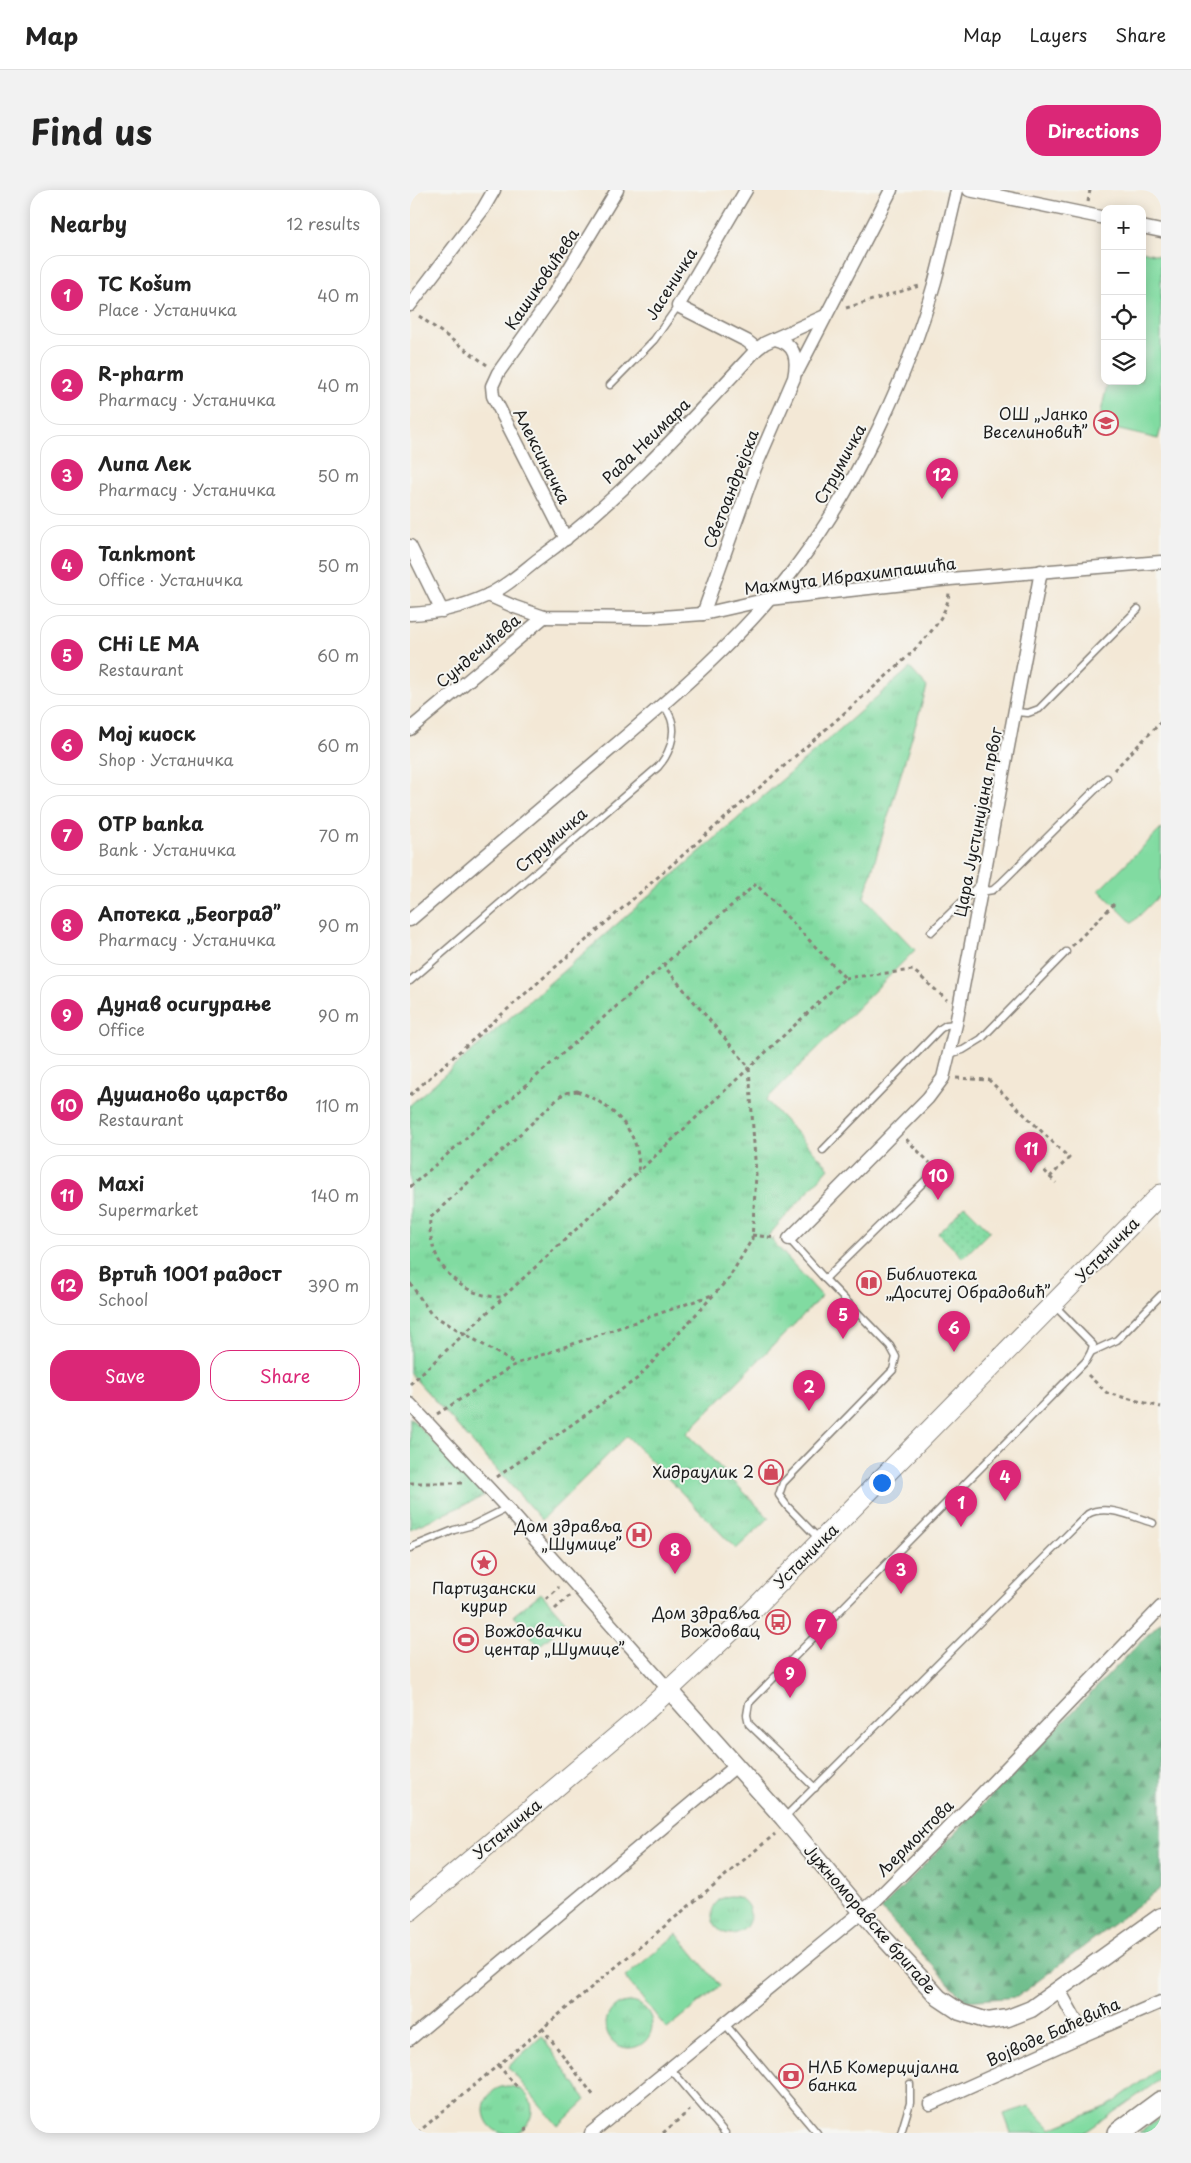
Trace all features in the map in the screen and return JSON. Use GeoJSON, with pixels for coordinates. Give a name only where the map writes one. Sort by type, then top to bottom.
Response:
{"type":"FeatureCollection","features":[{"type":"Feature","properties":{"kind":"highway"},"geometry":{"type":"LineString","coordinates":[[1119,2133],[1161,2102]]}},
{"type":"Feature","properties":{"kind":"main road","name":"Устаничка"},"geometry":{"type":"LineString","coordinates":[[410,1911],[669,1690],[736,1627],[1161,1194]]}},
{"type":"Feature","properties":{"kind":"street"},"geometry":{"type":"LineString","coordinates":[[410,305],[483,209],[494,190]]}},
{"type":"Feature","properties":{"kind":"street","name":"Кашиковићева"},"geometry":{"type":"LineString","coordinates":[[492,386],[498,373],[552,297],[617,190]]}},
{"type":"Feature","properties":{"kind":"street","name":"Јасеничка"},"geometry":{"type":"LineString","coordinates":[[678,306],[746,190]]}},
{"type":"Feature","properties":{"kind":"street","name":"Светоандрејска"},"geometry":{"type":"LineString","coordinates":[[703,614],[754,468],[794,378],[891,190]]}},
{"type":"Feature","properties":{"kind":"street","name":"Струмичка"},"geometry":{"type":"LineString","coordinates":[[410,920],[664,703],[714,656],[769,599],[797,565],[817,538],[891,402],[934,283],[957,190]]}},
{"type":"Feature","properties":{"kind":"street"},"geometry":{"type":"LineString","coordinates":[[969,190],[1101,217]]}},
{"type":"Feature","properties":{"kind":"street"},"geometry":{"type":"LineString","coordinates":[[1146,228],[1161,231]]}},
{"type":"Feature","properties":{"kind":"street"},"geometry":{"type":"LineString","coordinates":[[678,306],[747,341],[757,349]]}},
{"type":"Feature","properties":{"kind":"street","name":"Рада Неимара"},"geometry":{"type":"LineString","coordinates":[[410,614],[442,611],[488,595],[566,540],[664,447],[757,349],[825,316]]}},
{"type":"Feature","properties":{"kind":"street","name":"Светоандрејска"},"geometry":{"type":"LineString","coordinates":[[775,339],[783,341],[793,350],[797,364],[794,378]]}},
{"type":"Feature","properties":{"kind":"street","name":"Алексиначка"},"geometry":{"type":"LineString","coordinates":[[492,386],[492,396],[566,540]]}},
{"type":"Feature","properties":{"kind":"street"},"geometry":{"type":"LineString","coordinates":[[410,546],[442,611]]}},
{"type":"Feature","properties":{"kind":"street","name":"Махмута Ибрахимпашића"},"geometry":{"type":"LineString","coordinates":[[488,595],[514,608],[544,617],[648,618],[703,614],[769,599],[950,579],[1161,562]]}},
{"type":"Feature","properties":{"kind":"street","name":"Цара Јустинијана првог"},"geometry":{"type":"LineString","coordinates":[[943,1078],[956,1024],[1041,571]]}},
{"type":"Feature","properties":{"kind":"street","name":"Сундечићева"},"geometry":{"type":"LineString","coordinates":[[410,729],[544,617]]}},
{"type":"Feature","properties":{"kind":"street"},"geometry":{"type":"LineString","coordinates":[[789,1239],[928,1098],[943,1078]]}},
{"type":"Feature","properties":{"kind":"street"},"geometry":{"type":"LineString","coordinates":[[410,1404],[507,1508],[669,1690]]}},
{"type":"Feature","properties":{"kind":"street","name":"Љермонтова"},"geometry":{"type":"LineString","coordinates":[[598,2131],[670,2068],[862,1912],[973,1803],[1161,1607]]}},
{"type":"Feature","properties":{"kind":"street","name":"Јужноморавске бригаде"},"geometry":{"type":"LineString","coordinates":[[669,1690],[939,1998],[960,2012],[988,2021],[1008,2018],[1032,2009],[1161,1916]]}},
{"type":"Feature","properties":{"kind":"street"},"geometry":{"type":"LineString","coordinates":[[410,2039],[736,1766]]}},
{"type":"Feature","properties":{"kind":"street"},"geometry":{"type":"LineString","coordinates":[[1059,1990],[1084,2035]]}},
{"type":"Feature","properties":{"kind":"street","name":"Војводе Баћевића"},"geometry":{"type":"LineString","coordinates":[[930,2104],[1161,2002]]}},
{"type":"Feature","properties":{"kind":"lane","name":"Јасеничка"},"geometry":{"type":"LineString","coordinates":[[610,385],[654,340],[678,306]]}},
{"type":"Feature","properties":{"kind":"lane"},"geometry":{"type":"LineString","coordinates":[[1015,712],[1028,713],[1039,709],[1138,609]]}},
{"type":"Feature","properties":{"kind":"lane","name":"Струмичка"},"geometry":{"type":"LineString","coordinates":[[410,981],[658,767],[666,758],[671,744],[673,723],[664,703]]}},
{"type":"Feature","properties":{"kind":"lane"},"geometry":{"type":"LineString","coordinates":[[931,932],[982,887],[993,890],[1107,778]]}},
{"type":"Feature","properties":{"kind":"lane"},"geometry":{"type":"LineString","coordinates":[[949,1054],[964,1050],[981,1039],[1066,952]]}},
{"type":"Feature","properties":{"kind":"lane"},"geometry":{"type":"LineString","coordinates":[[823,1150],[940,1029],[946,1025],[956,1024]]}},
{"type":"Feature","properties":{"kind":"lane"},"geometry":{"type":"LineString","coordinates":[[825,1279],[936,1170]]}},
{"type":"Feature","properties":{"kind":"lane"},"geometry":{"type":"LineString","coordinates":[[789,1239],[890,1346],[896,1357],[893,1370],[782,1483],[779,1495],[787,1506],[821,1541]]}},
{"type":"Feature","properties":{"kind":"lane"},"geometry":{"type":"LineString","coordinates":[[815,1788],[749,1724],[747,1715],[749,1703],[1080,1367],[1092,1352],[1118,1340],[1161,1295]]}},
{"type":"Feature","properties":{"kind":"lane"},"geometry":{"type":"LineString","coordinates":[[1054,1305],[1093,1345],[1092,1352]]}},
{"type":"Feature","properties":{"kind":"lane"},"geometry":{"type":"LineString","coordinates":[[410,1548],[454,1530],[473,1525],[507,1508]]}},
{"type":"Feature","properties":{"kind":"lane"},"geometry":{"type":"LineString","coordinates":[[785,1821],[815,1788],[1088,1514],[1096,1510],[1105,1511],[1153,1523]]}},
{"type":"Feature","properties":{"kind":"lane"},"geometry":{"type":"LineString","coordinates":[[725,2024],[817,2133]]}},
{"type":"Feature","properties":{"kind":"lane"},"geometry":{"type":"LineString","coordinates":[[670,2068],[725,2133]]}},
{"type":"Feature","properties":{"kind":"lane"},"geometry":{"type":"LineString","coordinates":[[902,2133],[910,2104],[910,2084]]}},
{"type":"Feature","properties":{"kind":"path"},"geometry":{"type":"LineString","coordinates":[[825,316],[904,289]]}},
{"type":"Feature","properties":{"kind":"path"},"geometry":{"type":"LineString","coordinates":[[418,316],[498,373]]}},
{"type":"Feature","properties":{"kind":"path"},"geometry":{"type":"LineString","coordinates":[[410,1095],[891,672],[916,648],[944,613],[949,598],[950,579]]}},
{"type":"Feature","properties":{"kind":"path"},"geometry":{"type":"LineString","coordinates":[[1107,778],[1161,722]]}},
{"type":"Feature","properties":{"kind":"path"},"geometry":{"type":"LineString","coordinates":[[1157,726],[1161,730]]}},
{"type":"Feature","properties":{"kind":"path"},"geometry":{"type":"LineString","coordinates":[[410,1187],[756,884],[845,978]]}},
{"type":"Feature","properties":{"kind":"path"},"geometry":{"type":"LineString","coordinates":[[1066,952],[1114,904]]}},
{"type":"Feature","properties":{"kind":"path"},"geometry":{"type":"LineString","coordinates":[[410,1482],[484,1483],[495,1478],[638,1378],[729,1278],[752,1239],[756,1174],[749,1067],[664,966]]}},
{"type":"Feature","properties":{"kind":"path"},"geometry":{"type":"LineString","coordinates":[[410,1384],[845,978],[913,970],[941,995]]}},
{"type":"Feature","properties":{"kind":"path"},"geometry":{"type":"LineString","coordinates":[[943,1078],[989,1080],[1069,1158],[1050,1177]]}},
{"type":"Feature","properties":{"kind":"path"},"geometry":{"type":"LineString","coordinates":[[503,1297],[488,1297],[473,1292],[460,1285],[454,1279],[438,1261],[429,1232],[430,1218],[543,1112],[564,1093],[577,1091],[605,1104],[628,1129],[635,1143],[640,1158],[638,1172]]}},
{"type":"Feature","properties":{"kind":"path"},"geometry":{"type":"LineString","coordinates":[[897,1130],[936,1170]]}},
{"type":"Feature","properties":{"kind":"path"},"geometry":{"type":"LineString","coordinates":[[1044,1170],[1056,1183]]}},
{"type":"Feature","properties":{"kind":"path"},"geometry":{"type":"LineString","coordinates":[[752,1235],[789,1239]]}},
{"type":"Feature","properties":{"kind":"path"},"geometry":{"type":"LineString","coordinates":[[410,1282],[431,1314],[516,1364]]}},
{"type":"Feature","properties":{"kind":"path"},"geometry":{"type":"LineString","coordinates":[[425,1421],[516,1364],[713,1295]]}},
{"type":"Feature","properties":{"kind":"path"},"geometry":{"type":"LineString","coordinates":[[1080,1367],[1107,1393],[1161,1407]]}},
{"type":"Feature","properties":{"kind":"path"},"geometry":{"type":"LineString","coordinates":[[417,2133],[785,1821]]}},
{"type":"Feature","properties":{"kind":"path"},"geometry":{"type":"LineString","coordinates":[[542,2028],[594,2096]]}},
{"type":"Feature","properties":{"kind":"path"},"geometry":{"type":"LineString","coordinates":[[498,2064],[518,2088]]}},
{"type":"Feature","properties":{"kind":"path"},"geometry":{"type":"LineString","coordinates":[[663,2133],[699,2102]]}},
{"type":"Feature","properties":{"kind":"path"},"geometry":{"type":"LineString","coordinates":[[525,2128],[528,2133]]}},
{"type":"Feature","properties":{"kind":"green space"},"geometry":{"type":"Polygon","coordinates":[[[1146,252],[1161,256],[1161,428],[1158,439],[1098,425],[1107,385],[1146,385],[1146,252]]]}},
{"type":"Feature","properties":{"kind":"green space"},"geometry":{"type":"Polygon","coordinates":[[[910,668],[927,687],[864,897],[915,950],[766,1100],[829,1168],[768,1236],[822,1296],[687,1433],[769,1518],[736,1549],[627,1436],[542,1520],[410,1373],[410,1105],[910,668]]]}},
{"type":"Feature","properties":{"kind":"green space"},"geometry":{"type":"Polygon","coordinates":[[[1161,829],[1161,894],[1132,923],[1099,890],[1161,829]]]}},
{"type":"Feature","properties":{"kind":"green space"},"geometry":{"type":"Polygon","coordinates":[[[965,1206],[990,1231],[963,1258],[938,1233],[965,1206]]]}},
{"type":"Feature","properties":{"kind":"green space"},"geometry":{"type":"Polygon","coordinates":[[[410,1417],[484,1496],[410,1529],[410,1417]]]}},
{"type":"Feature","properties":{"kind":"green space"},"geometry":{"type":"Polygon","coordinates":[[[541,1593],[567,1623],[539,1646],[514,1615],[541,1593]]]}},
{"type":"Feature","properties":{"kind":"green space"},"geometry":{"type":"Polygon","coordinates":[[[1161,1621],[1161,1888],[1017,1997],[965,2001],[881,1909],[1161,1621]]]}},
{"type":"Feature","properties":{"kind":"green space"},"geometry":{"type":"Polygon","coordinates":[[[731,1896],[744,1902],[750,1915],[744,1928],[731,1934],[718,1928],[712,1915],[718,1902],[731,1896]]]}},
{"type":"Feature","properties":{"kind":"green space"},"geometry":{"type":"Polygon","coordinates":[[[677,1934],[720,1986],[667,2029],[625,1977],[677,1934]]]}},
{"type":"Feature","properties":{"kind":"green space"},"geometry":{"type":"Polygon","coordinates":[[[624,2002],[634,2002],[648,2012],[652,2025],[648,2038],[642,2044],[634,2048],[624,2048],[610,2038],[606,2030],[606,2020],[616,2006],[624,2002]]]}},
{"type":"Feature","properties":{"kind":"green space"},"geometry":{"type":"Polygon","coordinates":[[[542,2036],[586,2100],[558,2126],[508,2067],[542,2036]]]}},
{"type":"Feature","properties":{"kind":"green space"},"geometry":{"type":"Polygon","coordinates":[[[1161,2067],[1161,2079],[1084,2133],[1011,2133],[1004,2114],[1029,2106],[1051,2129],[1108,2106],[1161,2067]]]}},
{"type":"Feature","properties":{"kind":"green space"},"geometry":{"type":"Polygon","coordinates":[[[508,2086],[517,2088],[525,2093],[530,2101],[532,2110],[530,2119],[525,2127],[517,2132],[508,2134],[499,2132],[491,2127],[486,2119],[484,2110],[486,2101],[491,2093],[499,2088],[508,2086]]]}},
{"type":"Feature","properties":{"kind":"green space"},"geometry":{"type":"Polygon","coordinates":[[[1161,2117],[1161,2133],[1139,2133],[1161,2117]]]}},
{"type":"Feature","properties":{"kind":"place","name":"ОШ „Јанко Веселиновић”"},"geometry":{"type":"Point","coordinates":[1106,423]}},
{"type":"Feature","properties":{"kind":"place","name":"Вртић 1001 радост"},"geometry":{"type":"Point","coordinates":[942,499]}},
{"type":"Feature","properties":{"kind":"place","name":"Maxi"},"geometry":{"type":"Point","coordinates":[1031,1173]}},
{"type":"Feature","properties":{"kind":"place","name":"Душаново царство"},"geometry":{"type":"Point","coordinates":[938,1200]}},
{"type":"Feature","properties":{"kind":"place","name":"Библиотека „Доситеј Обрадовић”"},"geometry":{"type":"Point","coordinates":[869,1283]}},
{"type":"Feature","properties":{"kind":"place","name":"CHi LE MA"},"geometry":{"type":"Point","coordinates":[843,1339]}},
{"type":"Feature","properties":{"kind":"place","name":"Мој киоск"},"geometry":{"type":"Point","coordinates":[954,1352]}},
{"type":"Feature","properties":{"kind":"place","name":"R-pharm"},"geometry":{"type":"Point","coordinates":[809,1411]}},
{"type":"Feature","properties":{"kind":"place","name":"Хидраулик 2"},"geometry":{"type":"Point","coordinates":[771,1472]}},
{"type":"Feature","properties":{"kind":"place","name":"Tankmont"},"geometry":{"type":"Point","coordinates":[1005,1501]}},
{"type":"Feature","properties":{"kind":"place","name":"TC Košum"},"geometry":{"type":"Point","coordinates":[961,1527]}},
{"type":"Feature","properties":{"kind":"place","name":"Дом здравља „Шумице”"},"geometry":{"type":"Point","coordinates":[639,1535]}},
{"type":"Feature","properties":{"kind":"place","name":"Партизански курир"},"geometry":{"type":"Point","coordinates":[484,1563]}},
{"type":"Feature","properties":{"kind":"place","name":"Апотека „Београд”"},"geometry":{"type":"Point","coordinates":[675,1574]}},
{"type":"Feature","properties":{"kind":"place","name":"Липа Лек"},"geometry":{"type":"Point","coordinates":[901,1594]}},
{"type":"Feature","properties":{"kind":"place","name":"Дом здравља Вождовац"},"geometry":{"type":"Point","coordinates":[778,1622]}},
{"type":"Feature","properties":{"kind":"place","name":"Вождовачки центар „Шумице”"},"geometry":{"type":"Point","coordinates":[466,1640]}},
{"type":"Feature","properties":{"kind":"place","name":"OTP banka"},"geometry":{"type":"Point","coordinates":[821,1650]}},
{"type":"Feature","properties":{"kind":"place","name":"Дунав осигурање"},"geometry":{"type":"Point","coordinates":[790,1698]}},
{"type":"Feature","properties":{"kind":"place","name":"НЛБ Комерцијална банка"},"geometry":{"type":"Point","coordinates":[791,2076]}}]}
